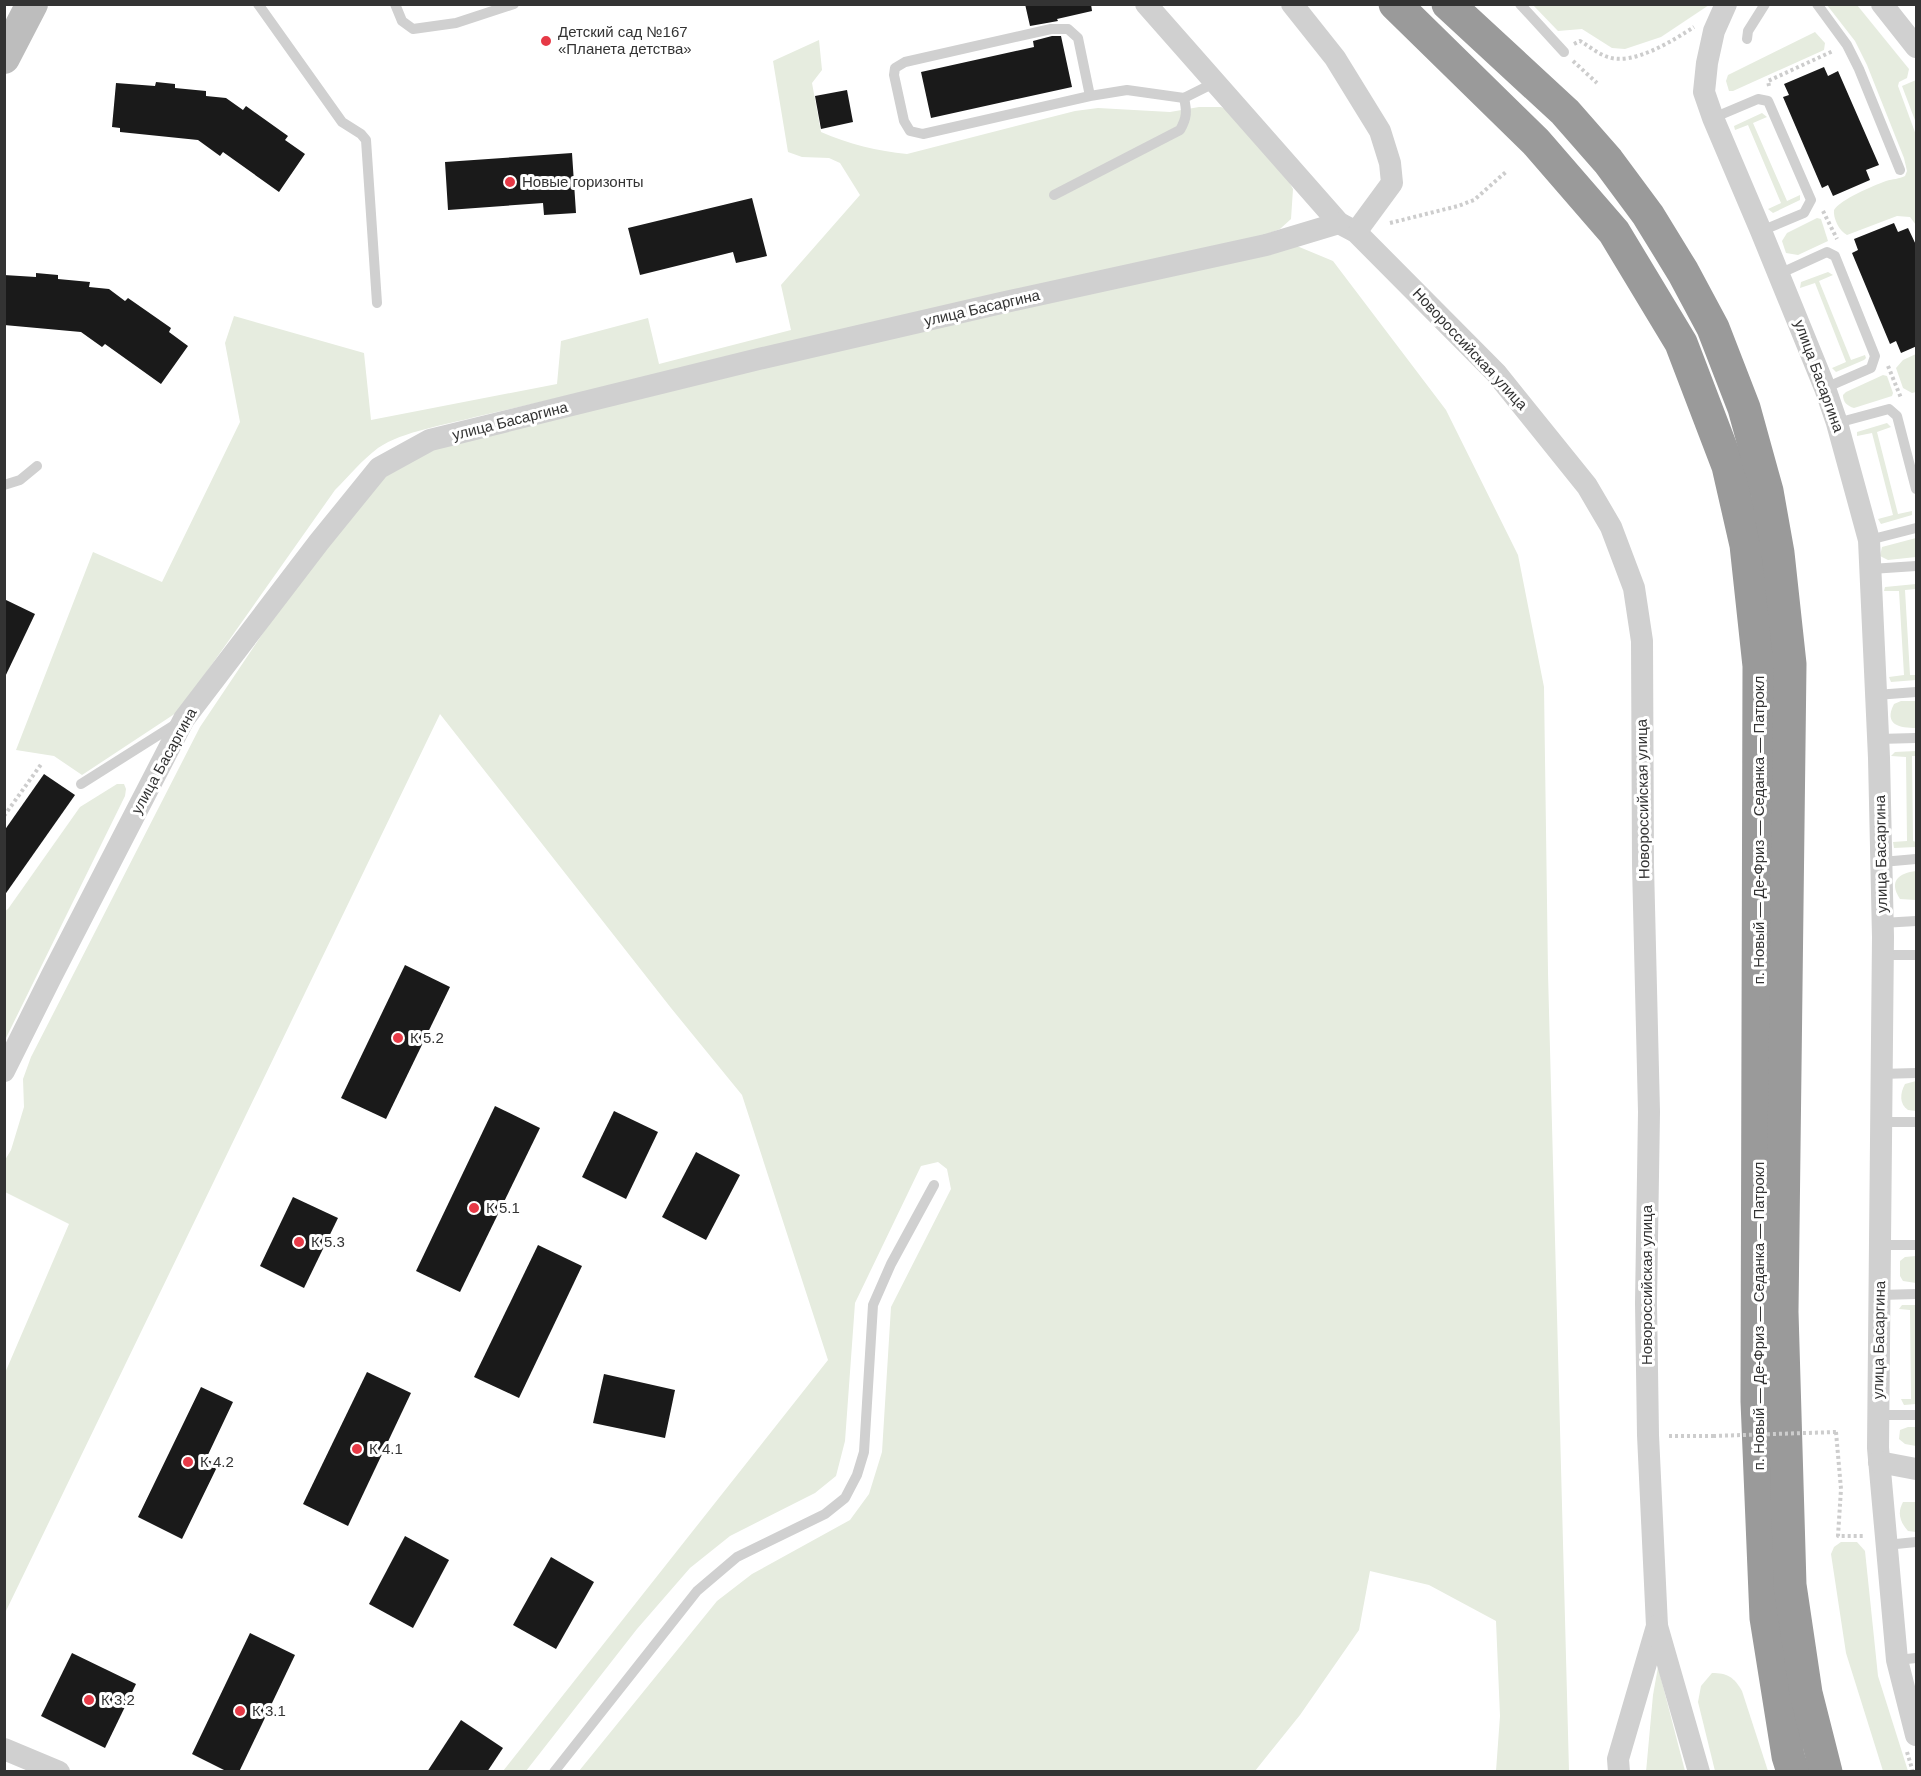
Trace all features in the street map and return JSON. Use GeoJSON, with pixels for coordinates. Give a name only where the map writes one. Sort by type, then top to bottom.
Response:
{"type":"FeatureCollection","features":[{"type":"Feature","properties":{"kind":"highway","name":"п. Новый — Де-Фриз — Седанка — Патрокл"},"geometry":{"type":"LineString","coordinates":[[1395,4],[1536,142],[1614,232],[1681,343],[1728,466],[1736,500],[1746,545],[1759,666],[1758,1401],[1766,1618],[1788,1756],[1793,1772]]}},
{"type":"Feature","properties":{"kind":"highway","name":"п. Новый — Де-Фриз — Седанка — Патрокл"},"geometry":{"type":"LineString","coordinates":[[1448,4],[1565,112],[1608,161],[1648,215],[1683,272],[1713,328],[1744,408],[1767,491],[1778,553],[1790,664],[1782,1312],[1790,1585],[1806,1693],[1826,1772]]}},
{"type":"Feature","properties":{"kind":"street"},"geometry":{"type":"LineString","coordinates":[[5,58],[32,4]]}},
{"type":"Feature","properties":{"kind":"street","name":"Новороссийская улица"},"geometry":{"type":"LineString","coordinates":[[1146,4],[1348,227],[1496,374],[1587,486],[1611,527],[1634,588],[1642,641],[1643,865],[1649,1112],[1646,1325],[1648,1436],[1657,1626],[1618,1759],[1619,1772]]}},
{"type":"Feature","properties":{"kind":"street"},"geometry":{"type":"LineString","coordinates":[[1292,4],[1335,58],[1380,131],[1390,163],[1392,183],[1348,227]]}},
{"type":"Feature","properties":{"kind":"street"},"geometry":{"type":"LineString","coordinates":[[1882,4],[1917,47]]}},
{"type":"Feature","properties":{"kind":"street","name":"улица Басаргина"},"geometry":{"type":"LineString","coordinates":[[1724,7],[1714,31],[1704,92],[1825,388],[1869,540],[1882,862],[1881,1245],[1877,1415],[1885,1545],[1907,1659],[1912,1742]]}},
{"type":"Feature","properties":{"kind":"street","name":"улица Басаргина"},"geometry":{"type":"LineString","coordinates":[[4,1071],[184,719],[379,468],[430,440],[1001,303],[1348,227]]}},
{"type":"Feature","properties":{"kind":"street"},"geometry":{"type":"LineString","coordinates":[[1879,1462],[1917,1469]]}},
{"type":"Feature","properties":{"kind":"street"},"geometry":{"type":"LineString","coordinates":[[1657,1626],[1699,1772]]}},
{"type":"Feature","properties":{"kind":"street"},"geometry":{"type":"LineString","coordinates":[[4,1749],[59,1772]]}},
{"type":"Feature","properties":{"kind":"lane"},"geometry":{"type":"LineString","coordinates":[[258,4],[342,122],[366,140],[376,303]]}},
{"type":"Feature","properties":{"kind":"lane"},"geometry":{"type":"LineString","coordinates":[[395,4],[402,21],[413,29],[456,23],[514,4]]}},
{"type":"Feature","properties":{"kind":"lane"},"geometry":{"type":"LineString","coordinates":[[1520,4],[1564,52]]}},
{"type":"Feature","properties":{"kind":"lane"},"geometry":{"type":"LineString","coordinates":[[1747,39],[1748,31],[1765,4]]}},
{"type":"Feature","properties":{"kind":"lane"},"geometry":{"type":"LineString","coordinates":[[1816,4],[1847,45],[1900,170]]}},
{"type":"Feature","properties":{"kind":"lane"},"geometry":{"type":"LineString","coordinates":[[1090,96],[1078,38],[1068,29],[1051,29],[905,62],[895,68],[894,75],[904,121],[910,131],[923,134],[1090,96],[1127,90],[1185,98],[1216,82]]}},
{"type":"Feature","properties":{"kind":"lane"},"geometry":{"type":"LineString","coordinates":[[1054,195],[1180,130],[1185,122],[1187,111],[1185,98]]}},
{"type":"Feature","properties":{"kind":"lane"},"geometry":{"type":"LineString","coordinates":[[1713,118],[1758,99],[1768,101],[1811,200],[1804,213],[1761,231]]}},
{"type":"Feature","properties":{"kind":"lane"},"geometry":{"type":"LineString","coordinates":[[1779,274],[1827,252],[1835,256],[1875,356],[1871,368],[1825,388]]}},
{"type":"Feature","properties":{"kind":"lane"},"geometry":{"type":"LineString","coordinates":[[1837,423],[1889,409],[1897,416],[1917,489]]}},
{"type":"Feature","properties":{"kind":"lane"},"geometry":{"type":"LineString","coordinates":[[4,485],[20,480],[37,466]]}},
{"type":"Feature","properties":{"kind":"lane"},"geometry":{"type":"LineString","coordinates":[[1869,540],[1917,528]]}},
{"type":"Feature","properties":{"kind":"lane"},"geometry":{"type":"LineString","coordinates":[[1871,569],[1917,566]]}},
{"type":"Feature","properties":{"kind":"lane"},"geometry":{"type":"LineString","coordinates":[[1876,694],[1917,692]]}},
{"type":"Feature","properties":{"kind":"lane"},"geometry":{"type":"LineString","coordinates":[[81,784],[184,719]]}},
{"type":"Feature","properties":{"kind":"lane"},"geometry":{"type":"LineString","coordinates":[[1878,739],[1917,738]]}},
{"type":"Feature","properties":{"kind":"lane"},"geometry":{"type":"LineString","coordinates":[[1882,862],[1917,859]]}},
{"type":"Feature","properties":{"kind":"lane"},"geometry":{"type":"LineString","coordinates":[[1882,923],[1917,921]]}},
{"type":"Feature","properties":{"kind":"lane"},"geometry":{"type":"LineString","coordinates":[[1882,955],[1917,955]]}},
{"type":"Feature","properties":{"kind":"lane"},"geometry":{"type":"LineString","coordinates":[[1880,1074],[1917,1073]]}},
{"type":"Feature","properties":{"kind":"lane"},"geometry":{"type":"LineString","coordinates":[[1880,1122],[1917,1122]]}},
{"type":"Feature","properties":{"kind":"lane"},"geometry":{"type":"LineString","coordinates":[[554,1772],[697,1591],[737,1557],[825,1514],[845,1498],[857,1475],[864,1452],[873,1305],[891,1264],[934,1185]]}},
{"type":"Feature","properties":{"kind":"lane"},"geometry":{"type":"LineString","coordinates":[[1881,1245],[1917,1245]]}},
{"type":"Feature","properties":{"kind":"lane"},"geometry":{"type":"LineString","coordinates":[[1880,1294],[1917,1294]]}},
{"type":"Feature","properties":{"kind":"lane"},"geometry":{"type":"LineString","coordinates":[[1877,1415],[1917,1415]]}},
{"type":"Feature","properties":{"kind":"lane"},"geometry":{"type":"LineString","coordinates":[[1885,1545],[1917,1542]]}},
{"type":"Feature","properties":{"kind":"path"},"geometry":{"type":"LineString","coordinates":[[1596,83],[1564,52],[1580,40],[1609,58],[1625,59],[1664,45],[1724,7]]}},
{"type":"Feature","properties":{"kind":"path"},"geometry":{"type":"LineString","coordinates":[[1759,85],[1847,45]]}},
{"type":"Feature","properties":{"kind":"path"},"geometry":{"type":"LineString","coordinates":[[1767,81],[1772,91]]}},
{"type":"Feature","properties":{"kind":"path"},"geometry":{"type":"LineString","coordinates":[[1348,227],[1458,206],[1474,200],[1507,171]]}},
{"type":"Feature","properties":{"kind":"path"},"geometry":{"type":"LineString","coordinates":[[1819,202],[1839,243]]}},
{"type":"Feature","properties":{"kind":"path"},"geometry":{"type":"LineString","coordinates":[[1889,368],[1904,404]]}},
{"type":"Feature","properties":{"kind":"path"},"geometry":{"type":"LineString","coordinates":[[4,816],[42,763]]}},
{"type":"Feature","properties":{"kind":"path"},"geometry":{"type":"LineString","coordinates":[[1676,1436],[1836,1432],[1841,1489],[1839,1536],[1869,1536],[1868,1526]]}},
{"type":"Feature","properties":{"kind":"path"},"geometry":{"type":"LineString","coordinates":[[1912,1742],[1913,1772]]}},
{"type":"Feature","properties":{"kind":"shaded area"},"geometry":{"type":"Polygon","coordinates":[[[1533,5],[1709,5],[1661,37],[1625,49],[1612,48],[1582,29],[1558,31],[1533,5]]]}},
{"type":"Feature","properties":{"kind":"shaded area"},"geometry":{"type":"Polygon","coordinates":[[[1827,5],[1857,5],[1909,69],[1907,78],[1899,82],[1898,86],[1916,135],[1916,225],[1910,217],[1897,216],[1847,235],[1841,231],[1836,220],[1834,210],[1843,202],[1873,186],[1905,176],[1907,171],[1867,65],[1855,41],[1827,5]]]}},
{"type":"Feature","properties":{"kind":"shaded area"},"geometry":{"type":"Polygon","coordinates":[[[1815,32],[1825,43],[1824,50],[1729,91],[1726,81],[1728,75],[1815,32]]]}},
{"type":"Feature","properties":{"kind":"shaded area"},"geometry":{"type":"Polygon","coordinates":[[[819,40],[822,70],[812,83],[821,132],[831,136],[863,146],[907,154],[1075,111],[1098,108],[1170,112],[1199,107],[1221,107],[1231,112],[1281,167],[1293,189],[1291,219],[1280,229],[1264,235],[475,417],[400,437],[378,448],[335,490],[179,711],[82,775],[54,756],[16,750],[93,552],[162,582],[240,422],[225,343],[234,316],[364,353],[371,420],[557,384],[561,341],[648,318],[659,364],[791,330],[781,285],[860,195],[840,163],[829,158],[802,157],[788,152],[773,61],[819,40]]]}},
{"type":"Feature","properties":{"kind":"shaded area"},"geometry":{"type":"Polygon","coordinates":[[[1916,80],[1916,123],[1902,86],[1916,80]]]}},
{"type":"Feature","properties":{"kind":"shaded area"},"geometry":{"type":"Polygon","coordinates":[[[1762,113],[1767,117],[1753,123],[1787,201],[1800,195],[1800,200],[1773,213],[1768,209],[1781,203],[1748,125],[1735,130],[1734,126],[1762,113]]]}},
{"type":"Feature","properties":{"kind":"shaded area"},"geometry":{"type":"Polygon","coordinates":[[[1817,218],[1821,219],[1828,241],[1798,255],[1786,253],[1782,241],[1787,233],[1817,218]]]}},
{"type":"Feature","properties":{"kind":"shaded area"},"geometry":{"type":"Polygon","coordinates":[[[1280,239],[1333,261],[1446,410],[1518,555],[1544,687],[1548,973],[1569,1771],[1496,1771],[1500,1716],[1496,1621],[1429,1585],[1370,1571],[1359,1630],[1300,1715],[1255,1771],[579,1771],[717,1601],[752,1574],[850,1520],[869,1494],[882,1452],[891,1307],[951,1189],[947,1169],[938,1162],[921,1166],[855,1303],[845,1441],[836,1476],[815,1493],[730,1536],[690,1568],[637,1629],[526,1771],[503,1771],[828,1360],[742,1095],[440,714],[5,1613],[5,1373],[69,1224],[5,1192],[5,1160],[11,1150],[24,1107],[23,1079],[31,1057],[200,727],[335,526],[385,474],[425,448],[1280,239]]]}},
{"type":"Feature","properties":{"kind":"shaded area"},"geometry":{"type":"Polygon","coordinates":[[[1828,272],[1833,275],[1819,281],[1851,360],[1865,355],[1866,358],[1836,372],[1832,368],[1846,362],[1815,283],[1800,288],[1801,282],[1828,272]]]}},
{"type":"Feature","properties":{"kind":"shaded area"},"geometry":{"type":"Polygon","coordinates":[[[1916,354],[1916,392],[1912,393],[1903,388],[1896,368],[1903,360],[1916,354]]]}},
{"type":"Feature","properties":{"kind":"shaded area"},"geometry":{"type":"Polygon","coordinates":[[[1883,375],[1887,376],[1892,396],[1854,408],[1846,403],[1843,395],[1846,392],[1883,375]]]}},
{"type":"Feature","properties":{"kind":"shaded area"},"geometry":{"type":"Polygon","coordinates":[[[1887,423],[1891,427],[1877,432],[1898,514],[1912,511],[1912,515],[1881,524],[1878,519],[1893,515],[1872,433],[1857,436],[1857,432],[1887,423]]]}},
{"type":"Feature","properties":{"kind":"shaded area"},"geometry":{"type":"Polygon","coordinates":[[[1916,538],[1916,557],[1888,560],[1880,556],[1882,547],[1916,538]]]}},
{"type":"Feature","properties":{"kind":"shaded area"},"geometry":{"type":"Polygon","coordinates":[[[1916,584],[1916,589],[1905,590],[1910,675],[1916,675],[1916,680],[1891,682],[1889,677],[1904,675],[1899,591],[1884,591],[1885,587],[1916,584]]]}},
{"type":"Feature","properties":{"kind":"shaded area"},"geometry":{"type":"Polygon","coordinates":[[[1901,701],[1916,701],[1916,728],[1899,726],[1892,721],[1891,711],[1894,704],[1901,701]]]}},
{"type":"Feature","properties":{"kind":"shaded area"},"geometry":{"type":"Polygon","coordinates":[[[1916,751],[1916,756],[1912,756],[1913,841],[1916,842],[1916,847],[1894,848],[1893,842],[1907,841],[1906,757],[1891,756],[1895,752],[1916,751]]]}},
{"type":"Feature","properties":{"kind":"shaded area"},"geometry":{"type":"Polygon","coordinates":[[[117,784],[124,784],[125,796],[5,1040],[5,911],[80,807],[117,784]]]}},
{"type":"Feature","properties":{"kind":"shaded area"},"geometry":{"type":"Polygon","coordinates":[[[1916,871],[1916,900],[1900,899],[1895,887],[1897,879],[1916,871]]]}},
{"type":"Feature","properties":{"kind":"shaded area"},"geometry":{"type":"Polygon","coordinates":[[[1916,1081],[1916,1111],[1908,1110],[1902,1102],[1902,1091],[1905,1084],[1916,1081]]]}},
{"type":"Feature","properties":{"kind":"shaded area"},"geometry":{"type":"Polygon","coordinates":[[[1916,1256],[1916,1283],[1903,1281],[1900,1276],[1900,1261],[1905,1257],[1916,1256]]]}},
{"type":"Feature","properties":{"kind":"shaded area"},"geometry":{"type":"Polygon","coordinates":[[[1902,1305],[1916,1305],[1916,1404],[1904,1405],[1901,1399],[1911,1399],[1910,1310],[1899,1309],[1902,1305]]]}},
{"type":"Feature","properties":{"kind":"shaded area"},"geometry":{"type":"Polygon","coordinates":[[[1916,1427],[1916,1446],[1905,1444],[1899,1439],[1900,1430],[1916,1427]]]}},
{"type":"Feature","properties":{"kind":"shaded area"},"geometry":{"type":"Polygon","coordinates":[[[1903,1502],[1916,1502],[1916,1532],[1908,1531],[1901,1521],[1900,1510],[1903,1502]]]}},
{"type":"Feature","properties":{"kind":"shaded area"},"geometry":{"type":"Polygon","coordinates":[[[1841,1542],[1857,1542],[1865,1551],[1878,1676],[1908,1771],[1883,1771],[1846,1653],[1831,1554],[1834,1547],[1841,1542]]]}},
{"type":"Feature","properties":{"kind":"shaded area"},"geometry":{"type":"Polygon","coordinates":[[[1658,1667],[1685,1771],[1646,1772],[1658,1667]]]}},
{"type":"Feature","properties":{"kind":"shaded area"},"geometry":{"type":"Polygon","coordinates":[[[1712,1673],[1730,1677],[1742,1691],[1768,1771],[1715,1771],[1698,1702],[1701,1686],[1712,1673]]]}},
{"type":"Feature","properties":{"kind":"building"},"geometry":{"type":"Polygon","coordinates":[[[1025,4],[1091,4],[1092,11],[1030,26],[1025,4]]]}},
{"type":"Feature","properties":{"kind":"building"},"geometry":{"type":"Polygon","coordinates":[[[1061,36],[1072,87],[931,118],[921,72],[1034,47],[1033,41],[1061,36]]]}},
{"type":"Feature","properties":{"kind":"building"},"geometry":{"type":"Polygon","coordinates":[[[1824,67],[1828,76],[1838,71],[1879,165],[1866,170],[1870,180],[1833,196],[1828,185],[1822,188],[1783,97],[1789,95],[1784,84],[1824,67]]]}},
{"type":"Feature","properties":{"kind":"building"},"geometry":{"type":"Polygon","coordinates":[[[156,82],[175,84],[175,88],[206,91],[206,96],[226,98],[243,110],[246,106],[288,136],[285,140],[305,154],[279,192],[223,152],[220,156],[198,140],[120,132],[120,128],[112,127],[116,83],[155,86],[156,82]]]}},
{"type":"Feature","properties":{"kind":"building"},"geometry":{"type":"Polygon","coordinates":[[[847,90],[853,122],[821,129],[815,96],[847,90]]]}},
{"type":"Feature","properties":{"kind":"building","name":"Новые горизонты"},"geometry":{"type":"Polygon","coordinates":[[[572,153],[576,213],[544,215],[543,203],[448,210],[445,162],[572,153]]]}},
{"type":"Feature","properties":{"kind":"building","name":"Новые горизонты"},"geometry":{"type":"Polygon","coordinates":[[[752,198],[767,256],[736,263],[733,252],[640,275],[628,228],[752,198]]]}},
{"type":"Feature","properties":{"kind":"building"},"geometry":{"type":"Polygon","coordinates":[[[1894,223],[1898,232],[1908,228],[1917,247],[1917,346],[1901,353],[1896,341],[1890,344],[1852,253],[1858,250],[1854,239],[1894,223]]]}},
{"type":"Feature","properties":{"kind":"building"},"geometry":{"type":"Polygon","coordinates":[[[36,273],[58,275],[58,279],[90,282],[89,287],[109,289],[125,301],[128,298],[171,328],[169,332],[188,346],[161,384],[105,344],[102,347],[81,332],[4,325],[4,275],[36,277],[36,273]]]}},
{"type":"Feature","properties":{"kind":"building"},"geometry":{"type":"Polygon","coordinates":[[[4,599],[35,614],[4,679],[4,599]]]}},
{"type":"Feature","properties":{"kind":"building"},"geometry":{"type":"Polygon","coordinates":[[[44,774],[75,795],[4,896],[4,831],[44,774]]]}},
{"type":"Feature","properties":{"kind":"building","name":"К 5.2"},"geometry":{"type":"Polygon","coordinates":[[[405,965],[450,987],[386,1119],[341,1098],[405,965]]]}},
{"type":"Feature","properties":{"kind":"building","name":"К 5.1"},"geometry":{"type":"Polygon","coordinates":[[[495,1106],[540,1128],[460,1292],[416,1271],[495,1106]]]}},
{"type":"Feature","properties":{"kind":"building"},"geometry":{"type":"Polygon","coordinates":[[[614,1111],[658,1132],[626,1199],[582,1177],[614,1111]]]}},
{"type":"Feature","properties":{"kind":"building"},"geometry":{"type":"Polygon","coordinates":[[[696,1152],[740,1175],[706,1240],[662,1217],[696,1152]]]}},
{"type":"Feature","properties":{"kind":"building","name":"К 5.3"},"geometry":{"type":"Polygon","coordinates":[[[293,1197],[338,1218],[304,1288],[260,1266],[293,1197]]]}},
{"type":"Feature","properties":{"kind":"building"},"geometry":{"type":"Polygon","coordinates":[[[538,1245],[582,1266],[519,1398],[474,1377],[538,1245]]]}},
{"type":"Feature","properties":{"kind":"building","name":"К 4.1"},"geometry":{"type":"Polygon","coordinates":[[[367,1372],[411,1393],[348,1526],[303,1504],[367,1372]]]}},
{"type":"Feature","properties":{"kind":"building"},"geometry":{"type":"Polygon","coordinates":[[[604,1374],[675,1390],[665,1438],[593,1423],[604,1374]]]}},
{"type":"Feature","properties":{"kind":"building","name":"К 4.2"},"geometry":{"type":"Polygon","coordinates":[[[201,1387],[233,1402],[206,1459],[218,1465],[182,1539],[138,1517],[201,1387]]]}},
{"type":"Feature","properties":{"kind":"building"},"geometry":{"type":"Polygon","coordinates":[[[405,1536],[449,1560],[413,1628],[369,1604],[405,1536]]]}},
{"type":"Feature","properties":{"kind":"building"},"geometry":{"type":"Polygon","coordinates":[[[551,1557],[594,1582],[556,1649],[513,1625],[551,1557]]]}},
{"type":"Feature","properties":{"kind":"building","name":"К 3.1"},"geometry":{"type":"Polygon","coordinates":[[[250,1633],[295,1655],[239,1772],[228,1772],[192,1754],[250,1633]]]}},
{"type":"Feature","properties":{"kind":"building","name":"К 3.2"},"geometry":{"type":"Polygon","coordinates":[[[72,1653],[136,1684],[105,1748],[41,1716],[72,1653]]]}},
{"type":"Feature","properties":{"kind":"building"},"geometry":{"type":"Polygon","coordinates":[[[461,1720],[503,1748],[487,1772],[427,1772],[461,1720]]]}},
{"type":"Feature","properties":{"kind":"place","name":"Детский сад №167 «Планета детства»"},"geometry":{"type":"Point","coordinates":[546,41]}},
{"type":"Feature","properties":{"kind":"place","name":"Новые горизонты"},"geometry":{"type":"Point","coordinates":[510,182]}},
{"type":"Feature","properties":{"kind":"place","name":"К 5.2"},"geometry":{"type":"Point","coordinates":[398,1038]}},
{"type":"Feature","properties":{"kind":"place","name":"К 5.1"},"geometry":{"type":"Point","coordinates":[474,1208]}},
{"type":"Feature","properties":{"kind":"place","name":"К 5.3"},"geometry":{"type":"Point","coordinates":[299,1242]}},
{"type":"Feature","properties":{"kind":"place","name":"К 4.1"},"geometry":{"type":"Point","coordinates":[357,1449]}},
{"type":"Feature","properties":{"kind":"place","name":"К 4.2"},"geometry":{"type":"Point","coordinates":[188,1462]}},
{"type":"Feature","properties":{"kind":"place","name":"К 3.2"},"geometry":{"type":"Point","coordinates":[89,1700]}},
{"type":"Feature","properties":{"kind":"place","name":"К 3.1"},"geometry":{"type":"Point","coordinates":[240,1711]}}]}
